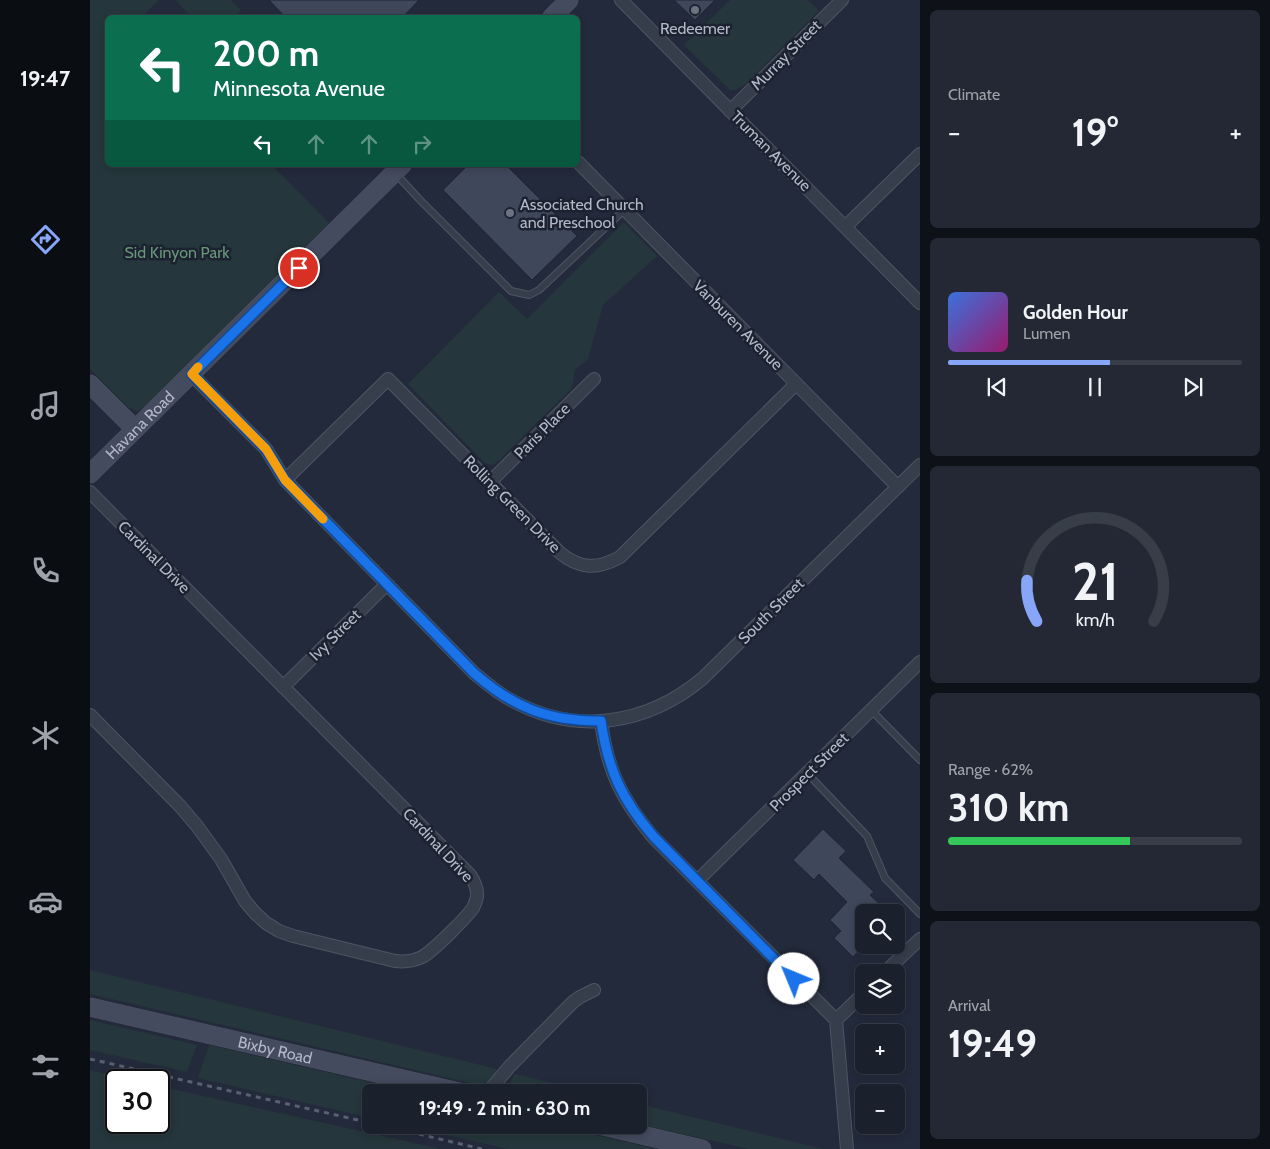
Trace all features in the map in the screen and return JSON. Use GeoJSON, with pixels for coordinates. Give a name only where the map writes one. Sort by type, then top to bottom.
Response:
{"type":"FeatureCollection","features":[{"type":"Feature","properties":{"kind":"street"},"geometry":{"type":"LineString","coordinates":[[554,15],[569,0]]}},
{"type":"Feature","properties":{"kind":"street","name":"Truman Avenue"},"geometry":{"type":"LineString","coordinates":[[621,0],[920,303]]}},
{"type":"Feature","properties":{"kind":"street","name":"Murray Street"},"geometry":{"type":"LineString","coordinates":[[730,111],[842,0]]}},
{"type":"Feature","properties":{"kind":"street"},"geometry":{"type":"LineString","coordinates":[[846,227],[920,154]]}},
{"type":"Feature","properties":{"kind":"street","name":"Vanburen Avenue"},"geometry":{"type":"LineString","coordinates":[[580,164],[898,487]]}},
{"type":"Feature","properties":{"kind":"street","name":"Havana Road"},"geometry":{"type":"LineString","coordinates":[[90,474],[398,168]]}},
{"type":"Feature","properties":{"kind":"street","name":"South Street"},"geometry":{"type":"LineString","coordinates":[[192,374],[266,449],[285,480],[474,673],[491,688],[510,700],[530,710],[568,720],[601,721],[629,717],[671,702],[690,690],[920,465]]}},
{"type":"Feature","properties":{"kind":"street","name":"Rolling Green Drive"},"geometry":{"type":"LineString","coordinates":[[285,480],[388,379],[559,552],[576,563],[587,566],[599,566],[620,557],[796,384]]}},
{"type":"Feature","properties":{"kind":"street","name":"Paris Place"},"geometry":{"type":"LineString","coordinates":[[490,482],[594,380]]}},
{"type":"Feature","properties":{"kind":"street"},"geometry":{"type":"LineString","coordinates":[[90,384],[135,429]]}},
{"type":"Feature","properties":{"kind":"street","name":"Cardinal Drive"},"geometry":{"type":"LineString","coordinates":[[90,492],[474,880],[477,896],[475,905],[432,950],[422,957],[411,960],[395,961],[279,931],[266,923],[245,901],[221,859],[180,806],[90,715]]}},
{"type":"Feature","properties":{"kind":"street","name":"Ivy Street"},"geometry":{"type":"LineString","coordinates":[[283,687],[387,584]]}},
{"type":"Feature","properties":{"kind":"street","name":"Prospect Street"},"geometry":{"type":"LineString","coordinates":[[697,881],[920,662]]}},
{"type":"Feature","properties":{"kind":"street"},"geometry":{"type":"LineString","coordinates":[[601,721],[608,758],[616,781],[624,798],[638,818],[697,881],[836,1020],[846,1149]]}},
{"type":"Feature","properties":{"kind":"street"},"geometry":{"type":"LineString","coordinates":[[893,964],[920,939]]}},
{"type":"Feature","properties":{"kind":"street"},"geometry":{"type":"LineString","coordinates":[[495,1084],[573,1002],[594,990]]}},
{"type":"Feature","properties":{"kind":"street"},"geometry":{"type":"LineString","coordinates":[[836,1020],[855,1002]]}},
{"type":"Feature","properties":{"kind":"street","name":"Bixby Road"},"geometry":{"type":"LineString","coordinates":[[90,1007],[424,1084]]}},
{"type":"Feature","properties":{"kind":"street"},"geometry":{"type":"LineString","coordinates":[[638,1134],[702,1149]]}},
{"type":"Feature","properties":{"kind":"lane"},"geometry":{"type":"LineString","coordinates":[[398,168],[421,201],[511,291],[529,295],[539,290],[624,210]]}},
{"type":"Feature","properties":{"kind":"lane"},"geometry":{"type":"LineString","coordinates":[[871,710],[920,760]]}},
{"type":"Feature","properties":{"kind":"lane"},"geometry":{"type":"LineString","coordinates":[[807,774],[867,836],[885,878],[920,914]]}},
{"type":"Feature","properties":{"kind":"green space","name":"Sid Kinyon Park"},"geometry":{"type":"Polygon","coordinates":[[[90,0],[159,0],[143,15],[105,15],[105,167],[274,167],[329,223],[144,407],[137,411],[128,407],[90,369],[90,0]]]}},
{"type":"Feature","properties":{"kind":"green space"},"geometry":{"type":"Polygon","coordinates":[[[231,0],[241,10],[236,15],[190,15],[176,1],[231,0]]]}},
{"type":"Feature","properties":{"kind":"green space"},"geometry":{"type":"Polygon","coordinates":[[[730,0],[808,0],[819,11],[747,83],[736,90],[730,90],[684,45],[730,0]]]}},
{"type":"Feature","properties":{"kind":"green space"},"geometry":{"type":"Polygon","coordinates":[[[624,222],[657,256],[603,305],[588,359],[575,370],[571,389],[499,460],[493,465],[485,463],[408,384],[499,292],[527,319],[624,222]]]}},
{"type":"Feature","properties":{"kind":"green space"},"geometry":{"type":"Polygon","coordinates":[[[90,970],[497,1069],[490,1084],[475,1084],[90,994],[90,970]]]}},
{"type":"Feature","properties":{"kind":"green space"},"geometry":{"type":"Polygon","coordinates":[[[90,1020],[197,1045],[187,1072],[90,1050],[90,1020]]]}},
{"type":"Feature","properties":{"kind":"green space"},"geometry":{"type":"Polygon","coordinates":[[[209,1045],[377,1084],[362,1084],[362,1116],[198,1078],[209,1045]]]}},
{"type":"Feature","properties":{"kind":"green space"},"geometry":{"type":"Polygon","coordinates":[[[90,1070],[105,1073],[105,1134],[170,1134],[170,1088],[362,1131],[362,1134],[374,1134],[441,1149],[90,1149],[90,1070]]]}},
{"type":"Feature","properties":{"kind":"green space"},"geometry":{"type":"Polygon","coordinates":[[[515,1074],[557,1084],[509,1084],[515,1074]]]}},
{"type":"Feature","properties":{"kind":"green space"},"geometry":{"type":"Polygon","coordinates":[[[647,1106],[824,1149],[749,1149],[647,1126],[647,1106]]]}},
{"type":"Feature","properties":{"kind":"green space"},"geometry":{"type":"Polygon","coordinates":[[[442,1134],[591,1134],[656,1149],[508,1149],[442,1134]]]}},
{"type":"Feature","properties":{"kind":"building"},"geometry":{"type":"Polygon","coordinates":[[[269,0],[419,0],[405,15],[283,15],[269,0]]]}},
{"type":"Feature","properties":{"kind":"building","name":"Redeemer"},"geometry":{"type":"Polygon","coordinates":[[[674,0],[715,0],[695,20],[674,0]]]}},
{"type":"Feature","properties":{"kind":"building","name":"Associated Church and Preschool"},"geometry":{"type":"Polygon","coordinates":[[[466,167],[508,167],[577,236],[532,280],[443,190],[466,167]]]}},
{"type":"Feature","properties":{"kind":"building"},"geometry":{"type":"Polygon","coordinates":[[[823,829],[846,851],[839,858],[874,892],[870,895],[880,904],[855,904],[856,954],[853,957],[834,938],[841,931],[830,920],[847,902],[819,874],[814,880],[793,860],[823,829]]]}},
{"type":"Feature","properties":{"kind":"railway"},"geometry":{"type":"LineString","coordinates":[[90,1059],[362,1121]]}},
{"type":"Feature","properties":{"kind":"railway"},"geometry":{"type":"LineString","coordinates":[[418,1134],[482,1149]]}},
{"type":"Feature","properties":{"kind":"slow traffic"},"geometry":{"type":"LineString","coordinates":[[198,367],[192,374],[266,449],[285,480],[323,519]]}},
{"type":"Feature","properties":{"kind":"place","name":"Redeemer"},"geometry":{"type":"Point","coordinates":[695,10]}},
{"type":"Feature","properties":{"kind":"place","name":"Associated Church and Preschool"},"geometry":{"type":"Point","coordinates":[510,213]}},
{"type":"Feature","properties":{"kind":"route"},"geometry":{"type":"LineString","coordinates":[[299,268],[192,374],[266,449],[285,480],[474,673],[491,688],[530,710],[568,720],[601,721],[608,758],[616,781],[624,798],[638,818],[654,837],[794,979]]}}]}
